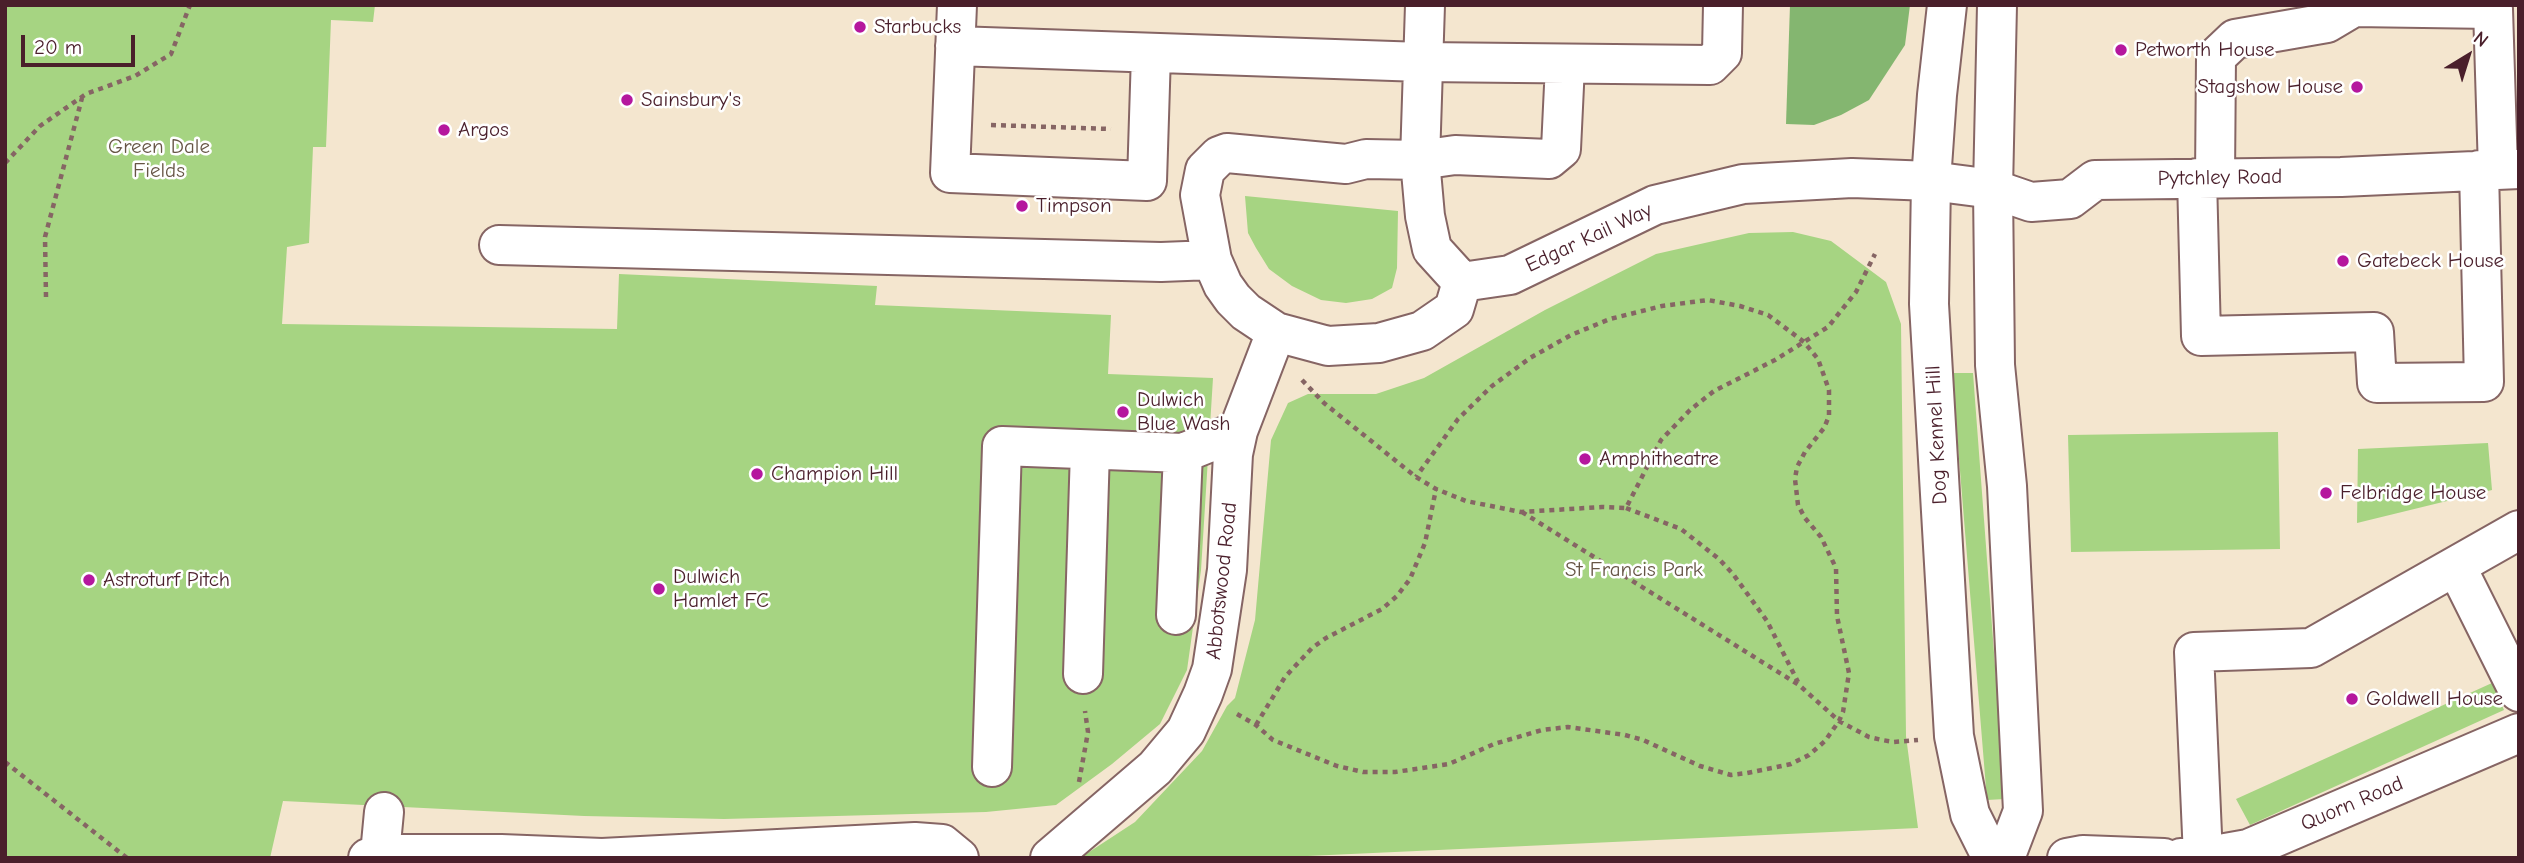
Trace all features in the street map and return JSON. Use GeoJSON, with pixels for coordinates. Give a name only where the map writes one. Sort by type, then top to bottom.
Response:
{"type":"FeatureCollection","features":[{"type":"Feature","properties":{"kind":"street"},"geometry":{"type":"LineString","coordinates":[[957,5],[950,173],[1147,181],[1160,55]]}},
{"type":"Feature","properties":{"kind":"street"},"geometry":{"type":"LineString","coordinates":[[1425,5],[1420,173],[1432,249],[1462,282],[1454,309],[1422,331],[1379,343],[1328,346],[1276,332],[1233,299],[1223,285],[1212,260],[1200,195],[1205,170],[1219,156],[1227,153],[1346,164],[1366,159],[1420,173],[1455,155],[1549,159],[1561,149],[1564,65]]}},
{"type":"Feature","properties":{"kind":"street"},"geometry":{"type":"LineString","coordinates":[[955,46],[1422,62],[1710,65],[1722,53],[1723,5]]}},
{"type":"Feature","properties":{"kind":"street","name":"Dog Kennel Hill"},"geometry":{"type":"LineString","coordinates":[[1947,5],[1930,181],[1929,304],[1954,736],[1970,814],[1992,858]]}},
{"type":"Feature","properties":{"kind":"street"},"geometry":{"type":"LineString","coordinates":[[1997,5],[1993,189],[1995,365],[2007,486],[2023,811],[2004,858]]}},
{"type":"Feature","properties":{"kind":"street"},"geometry":{"type":"LineString","coordinates":[[2354,7],[2493,9],[2498,170],[2484,382],[2377,383],[2374,332],[2201,336],[2206,178],[2216,57],[2235,39],[2327,23],[2354,7]]}},
{"type":"Feature","properties":{"kind":"street","name":"Pytchley Road"},"geometry":{"type":"LineString","coordinates":[[1930,181],[1993,189],[2031,202],[2070,199],[2095,180],[2341,177],[2498,170]]}},
{"type":"Feature","properties":{"kind":"street","name":"Edgar Kail Way"},"geometry":{"type":"LineString","coordinates":[[1462,282],[1510,275],[1655,205],[1743,184],[1852,178],[1930,181]]}},
{"type":"Feature","properties":{"kind":"street"},"geometry":{"type":"LineString","coordinates":[[499,245],[1161,262],[1212,260]]}},
{"type":"Feature","properties":{"kind":"street","name":"Abbotswood Road"},"geometry":{"type":"LineString","coordinates":[[1050,858],[1155,768],[1186,731],[1203,694],[1212,670],[1227,570],[1233,454],[1238,431],[1276,332]]}},
{"type":"Feature","properties":{"kind":"street"},"geometry":{"type":"LineString","coordinates":[[992,767],[1002,446],[1183,453],[1238,431]]}},
{"type":"Feature","properties":{"kind":"street"},"geometry":{"type":"LineString","coordinates":[[1083,674],[1090,450]]}},
{"type":"Feature","properties":{"kind":"street"},"geometry":{"type":"LineString","coordinates":[[1176,615],[1183,453]]}},
{"type":"Feature","properties":{"kind":"street"},"geometry":{"type":"LineString","coordinates":[[2203,857],[2194,652],[2311,648],[2519,530]]}},
{"type":"Feature","properties":{"kind":"street"},"geometry":{"type":"LineString","coordinates":[[2455,566],[2519,692]]}},
{"type":"Feature","properties":{"kind":"street","name":"Quorn Road"},"geometry":{"type":"LineString","coordinates":[[2181,858],[2248,849],[2519,733]]}},
{"type":"Feature","properties":{"kind":"street"},"geometry":{"type":"LineString","coordinates":[[384,812],[374,856],[501,854],[602,858],[915,842],[942,844],[959,858]]}},
{"type":"Feature","properties":{"kind":"street"},"geometry":{"type":"LineString","coordinates":[[2067,858],[2084,855],[2164,858]]}},
{"type":"Feature","properties":{"kind":"path"},"geometry":{"type":"LineString","coordinates":[[5,163],[40,126],[82,97],[135,76],[171,54],[191,5]]}},
{"type":"Feature","properties":{"kind":"path"},"geometry":{"type":"LineString","coordinates":[[46,297],[45,237],[82,97]]}},
{"type":"Feature","properties":{"kind":"path"},"geometry":{"type":"LineString","coordinates":[[952,124],[1123,130]]}},
{"type":"Feature","properties":{"kind":"path"},"geometry":{"type":"LineString","coordinates":[[1626,508],[1661,440],[1690,410],[1714,391],[1775,360],[1828,327],[1856,292],[1875,254]]}},
{"type":"Feature","properties":{"kind":"path"},"geometry":{"type":"LineString","coordinates":[[1203,694],[1256,725],[1273,740],[1336,766],[1363,772],[1395,772],[1449,764],[1494,744],[1542,730],[1568,727],[1625,734],[1660,747],[1681,759],[1731,775],[1800,760],[1817,749],[1839,721],[1849,673],[1837,616],[1836,568],[1821,537],[1798,505],[1796,494],[1797,467],[1824,428],[1830,405],[1825,375],[1818,359],[1804,341],[1768,315],[1708,300],[1662,306],[1610,319],[1571,335],[1530,358],[1492,386],[1458,419],[1416,477]]}},
{"type":"Feature","properties":{"kind":"path"},"geometry":{"type":"LineString","coordinates":[[1301,378],[1324,403],[1416,477],[1436,489],[1478,504],[1521,512],[1626,508],[1681,529],[1719,559],[1733,574],[1767,621],[1799,685]]}},
{"type":"Feature","properties":{"kind":"path"},"geometry":{"type":"LineString","coordinates":[[1256,725],[1285,677],[1312,648],[1326,638],[1382,610],[1410,579],[1425,542],[1436,489]]}},
{"type":"Feature","properties":{"kind":"path"},"geometry":{"type":"LineString","coordinates":[[1521,512],[1799,685],[1839,721],[1869,737],[1882,740],[1894,742],[1926,739]]}},
{"type":"Feature","properties":{"kind":"path"},"geometry":{"type":"LineString","coordinates":[[5,762],[127,858]]}},
{"type":"Feature","properties":{"kind":"green space","name":"Champion Hill"},"geometry":{"type":"Polygon","coordinates":[[[5,5],[375,5],[373,22],[331,20],[326,147],[313,147],[309,243],[287,247],[282,324],[617,329],[619,274],[877,286],[875,305],[1111,315],[1108,374],[1213,378],[1201,570],[1187,670],[1160,724],[1056,805],[986,812],[724,819],[584,816],[283,801],[270,858],[5,858],[5,5]]]}},
{"type":"Feature","properties":{"kind":"green space"},"geometry":{"type":"Polygon","coordinates":[[[1790,5],[1910,5],[1905,45],[1869,100],[1814,125],[1786,124],[1790,5]]]}},
{"type":"Feature","properties":{"kind":"green space"},"geometry":{"type":"Polygon","coordinates":[[[1245,196],[1398,211],[1397,268],[1392,288],[1372,299],[1346,303],[1321,300],[1292,286],[1269,269],[1248,233],[1245,196]]]}},
{"type":"Feature","properties":{"kind":"green space","name":"St Francis Park"},"geometry":{"type":"Polygon","coordinates":[[[1793,232],[1831,241],[1886,282],[1901,324],[1906,736],[1918,828],[1264,858],[1080,858],[1135,822],[1202,751],[1227,706],[1235,698],[1255,620],[1271,440],[1288,403],[1308,394],[1376,394],[1424,378],[1545,310],[1656,254],[1749,233],[1793,232]]]}},
{"type":"Feature","properties":{"kind":"green space"},"geometry":{"type":"Polygon","coordinates":[[[1952,373],[1973,373],[2005,799],[1987,800],[1952,373]]]}},
{"type":"Feature","properties":{"kind":"green space"},"geometry":{"type":"Polygon","coordinates":[[[2278,432],[2280,549],[2071,552],[2068,435],[2278,432]]]}},
{"type":"Feature","properties":{"kind":"green space"},"geometry":{"type":"Polygon","coordinates":[[[2488,443],[2492,490],[2357,523],[2358,449],[2488,443]]]}},
{"type":"Feature","properties":{"kind":"green space"},"geometry":{"type":"Polygon","coordinates":[[[2492,683],[2504,710],[2250,825],[2236,799],[2492,683]]]}},
{"type":"Feature","properties":{"kind":"place","name":"Starbucks"},"geometry":{"type":"Point","coordinates":[860,27]}},
{"type":"Feature","properties":{"kind":"place","name":"Petworth House"},"geometry":{"type":"Point","coordinates":[2121,50]}},
{"type":"Feature","properties":{"kind":"place","name":"Stagshow House"},"geometry":{"type":"Point","coordinates":[2357,87]}},
{"type":"Feature","properties":{"kind":"place","name":"Sainsbury's"},"geometry":{"type":"Point","coordinates":[627,100]}},
{"type":"Feature","properties":{"kind":"place","name":"Argos"},"geometry":{"type":"Point","coordinates":[444,130]}},
{"type":"Feature","properties":{"kind":"place","name":"Timpson"},"geometry":{"type":"Point","coordinates":[1022,206]}},
{"type":"Feature","properties":{"kind":"place","name":"Gatebeck House"},"geometry":{"type":"Point","coordinates":[2343,261]}},
{"type":"Feature","properties":{"kind":"place","name":"Dulwich Blue Wash"},"geometry":{"type":"Point","coordinates":[1123,412]}},
{"type":"Feature","properties":{"kind":"place","name":"Amphitheatre"},"geometry":{"type":"Point","coordinates":[1585,459]}},
{"type":"Feature","properties":{"kind":"place","name":"Champion Hill"},"geometry":{"type":"Point","coordinates":[757,474]}},
{"type":"Feature","properties":{"kind":"place","name":"Felbridge House"},"geometry":{"type":"Point","coordinates":[2326,493]}},
{"type":"Feature","properties":{"kind":"place","name":"Astroturf Pitch"},"geometry":{"type":"Point","coordinates":[89,580]}},
{"type":"Feature","properties":{"kind":"place","name":"Dulwich Hamlet FC"},"geometry":{"type":"Point","coordinates":[659,589]}},
{"type":"Feature","properties":{"kind":"place","name":"Goldwell House"},"geometry":{"type":"Point","coordinates":[2352,699]}},
{"type":"Feature","properties":{"kind":"park label","name":"Green Dale Fields"},"geometry":{"type":"Point","coordinates":[159,159]}}]}
